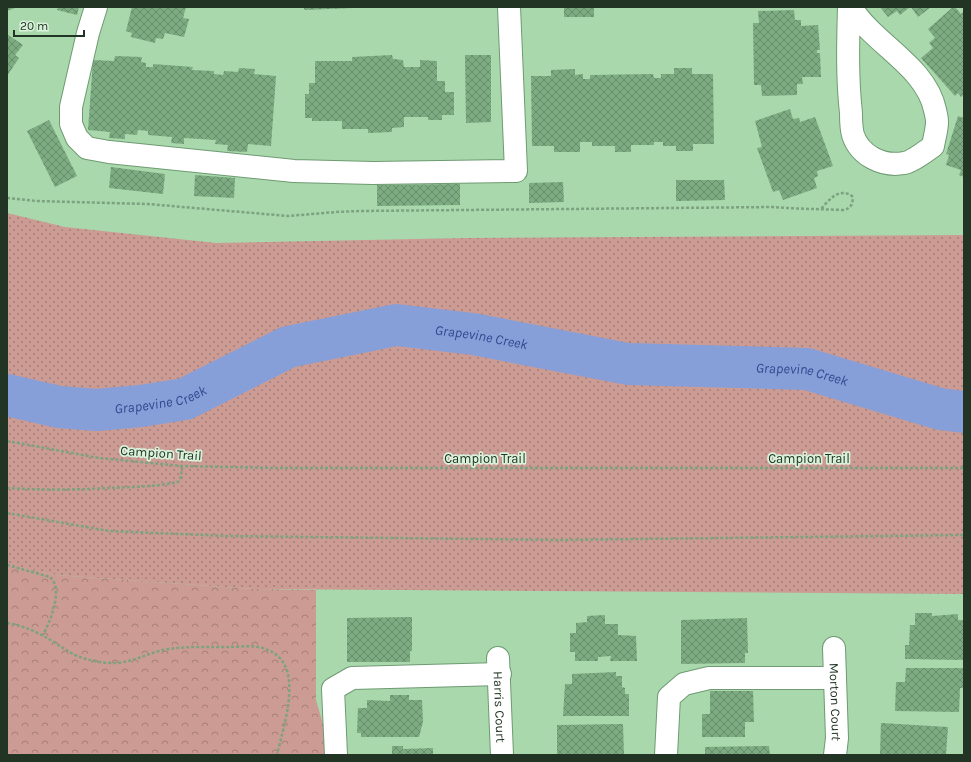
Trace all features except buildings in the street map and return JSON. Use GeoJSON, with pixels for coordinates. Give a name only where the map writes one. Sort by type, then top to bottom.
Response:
{"type":"FeatureCollection","features":[{"type":"Feature","properties":{"kind":"street"},"geometry":{"type":"LineString","coordinates":[[96,7],[88,34],[71,107],[71,124],[77,138],[87,148],[109,152],[294,171],[373,172],[516,171],[509,7]]}},
{"type":"Feature","properties":{"kind":"street"},"geometry":{"type":"LineString","coordinates":[[850,7],[858,17],[902,60],[924,85],[933,102],[937,122],[933,146],[906,163],[886,164],[870,158],[861,148],[853,135],[848,56],[850,7]]}},
{"type":"Feature","properties":{"kind":"street","name":"Morton Court"},"geometry":{"type":"LineString","coordinates":[[834,648],[837,738],[834,755]]}},
{"type":"Feature","properties":{"kind":"street","name":"Harris Court"},"geometry":{"type":"LineString","coordinates":[[336,755],[334,689],[352,678],[499,666],[502,755]]}},
{"type":"Feature","properties":{"kind":"street"},"geometry":{"type":"LineString","coordinates":[[666,755],[669,697],[684,684],[709,678],[835,678]]}},
{"type":"Feature","properties":{"kind":"path"},"geometry":{"type":"LineString","coordinates":[[7,198],[36,201],[148,204],[288,216],[359,211],[600,210],[761,207],[844,210],[849,208],[853,202],[852,196],[848,193],[842,192],[829,199],[821,209]]}},
{"type":"Feature","properties":{"kind":"path","name":"Campion Trail"},"geometry":{"type":"LineString","coordinates":[[7,441],[99,458],[182,466],[274,468],[964,468]]}},
{"type":"Feature","properties":{"kind":"path"},"geometry":{"type":"LineString","coordinates":[[7,488],[82,490],[128,488],[178,482],[181,477],[182,466]]}},
{"type":"Feature","properties":{"kind":"path"},"geometry":{"type":"LineString","coordinates":[[7,513],[109,531],[227,536],[559,540],[964,535]]}},
{"type":"Feature","properties":{"kind":"path"},"geometry":{"type":"LineString","coordinates":[[7,565],[50,577],[54,580],[56,587],[53,610],[49,623],[42,635]]}},
{"type":"Feature","properties":{"kind":"path"},"geometry":{"type":"LineString","coordinates":[[7,623],[21,625],[42,635],[75,655],[95,661],[114,663],[136,659],[162,650],[179,648],[255,646],[269,650],[282,660],[288,674],[290,690],[288,708],[276,755]]}},
{"type":"Feature","properties":{"kind":"green space"},"geometry":{"type":"Polygon","coordinates":[[[7,213],[65,227],[216,243],[467,238],[964,235],[964,594],[253,589],[56,575],[7,565],[7,213]]]}},
{"type":"Feature","properties":{"kind":"green space"},"geometry":{"type":"Polygon","coordinates":[[[7,565],[56,575],[253,589],[316,590],[316,700],[332,755],[7,755],[7,565]]]}},
{"type":"Feature","properties":{"kind":"waterway","name":"Grapevine Creek"},"geometry":{"type":"LineString","coordinates":[[7,395],[59,407],[97,410],[141,406],[185,399],[288,347],[396,325],[473,334],[628,364],[807,369],[940,409],[964,412]]}}]}
